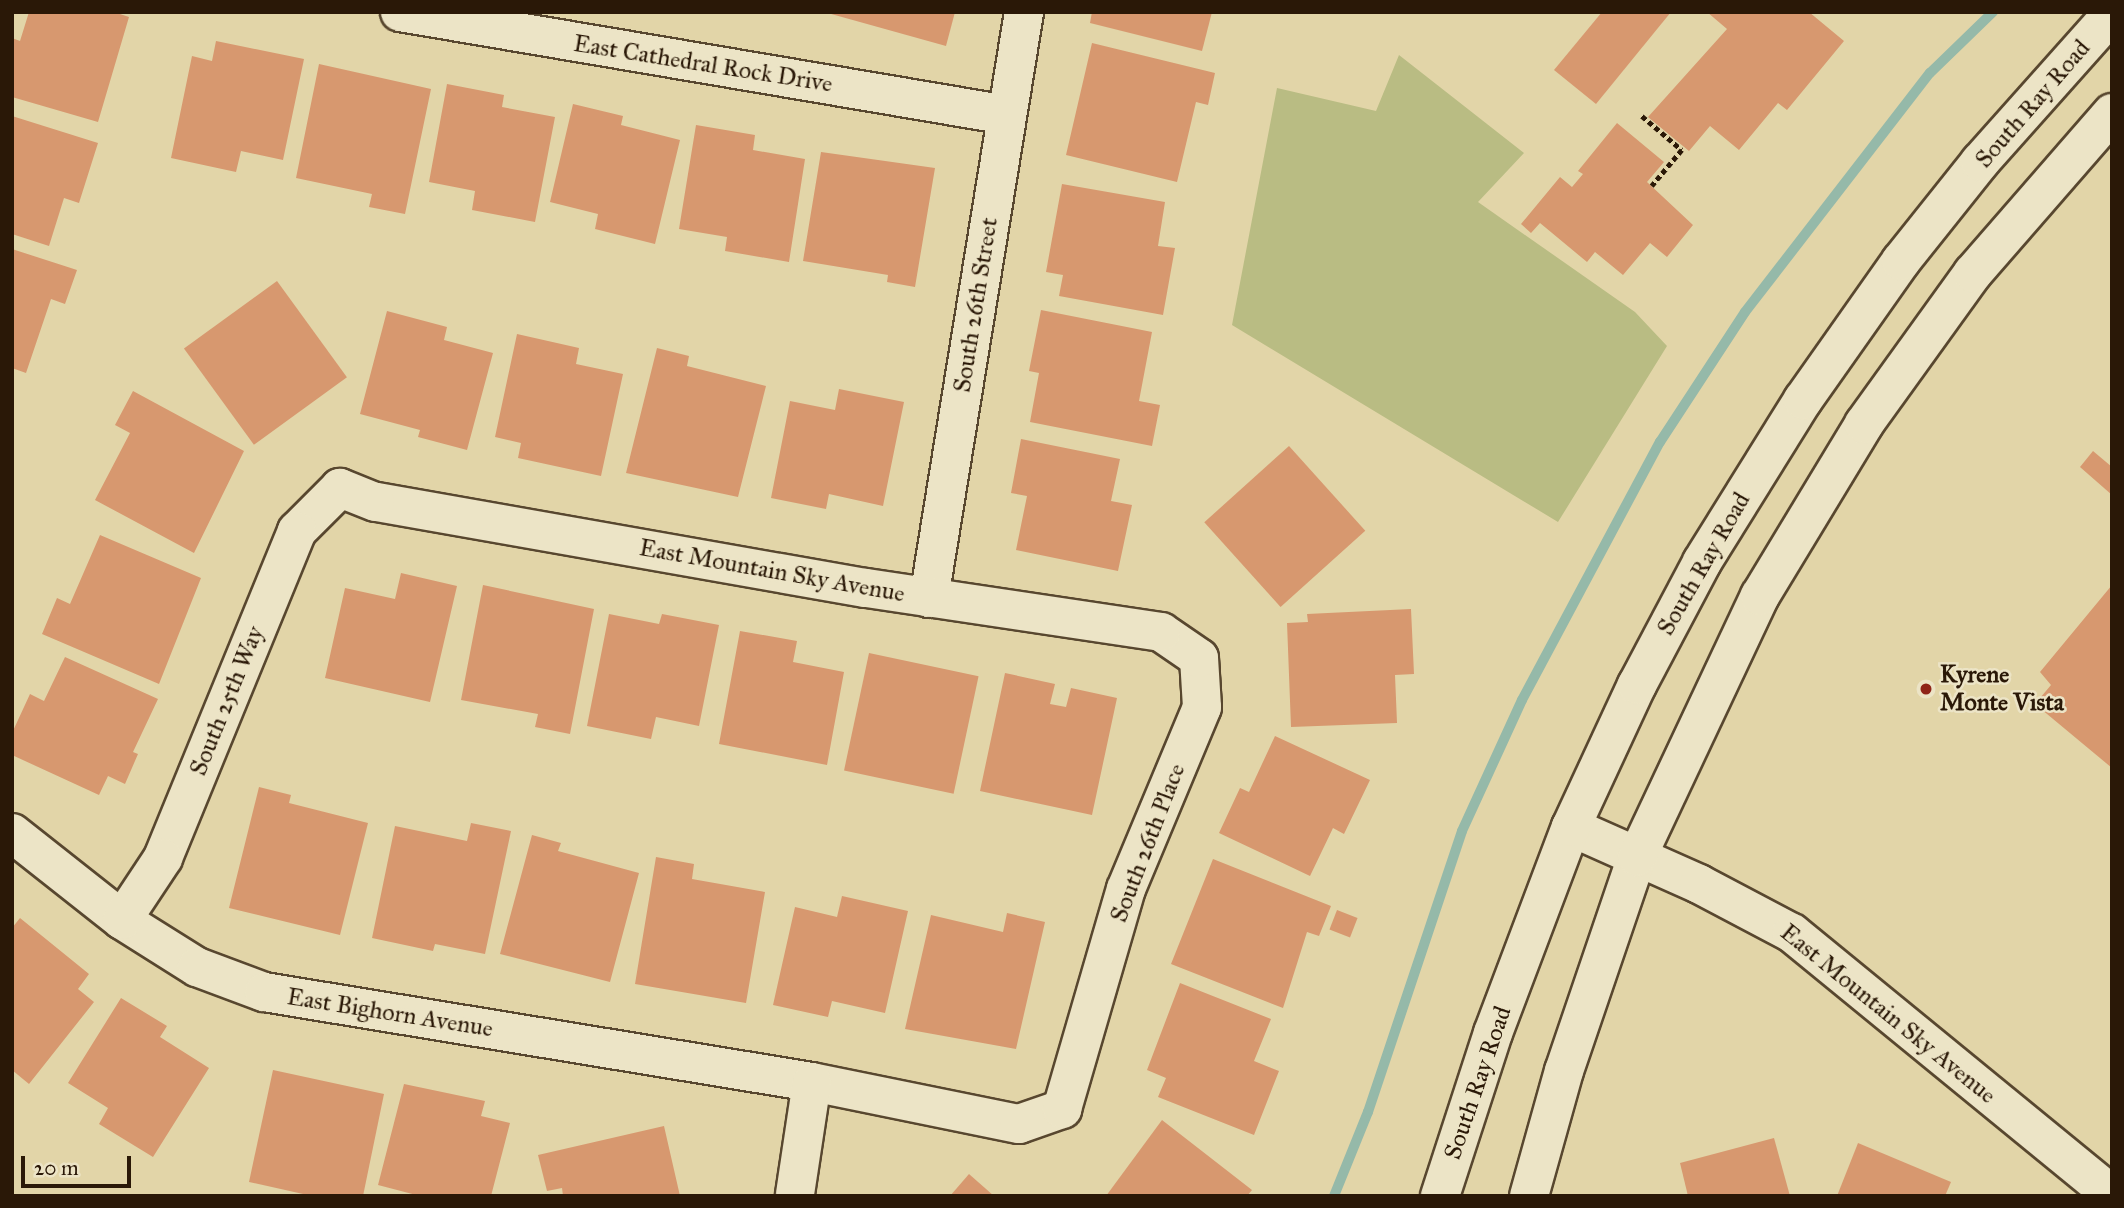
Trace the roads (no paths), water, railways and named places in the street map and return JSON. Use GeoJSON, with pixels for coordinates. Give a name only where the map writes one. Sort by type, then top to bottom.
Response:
{"type":"FeatureCollection","features":[{"type":"Feature","properties":{"kind":"street","name":"East Cathedral Rock Drive"},"geometry":{"type":"LineString","coordinates":[[400,12],[1007,116]]}},
{"type":"Feature","properties":{"kind":"street","name":"South 26th Street"},"geometry":{"type":"LineString","coordinates":[[929,598],[1024,12]]}},
{"type":"Feature","properties":{"kind":"street","name":"South Ray Road"},"geometry":{"type":"LineString","coordinates":[[1440,1196],[1493,1032],[1571,827],[1670,621],[1803,400],[1941,211],[2112,15]]}},
{"type":"Feature","properties":{"kind":"street"},"geometry":{"type":"LineString","coordinates":[[1529,1196],[1564,1071],[1637,857],[1760,596],[1837,466],[1973,273],[2112,113]]}},
{"type":"Feature","properties":{"kind":"street","name":"East Mountain Sky Avenue"},"geometry":{"type":"LineString","coordinates":[[340,488],[375,502],[929,598],[1161,632],[1199,658]]}},
{"type":"Feature","properties":{"kind":"street","name":"South 25th Way"},"geometry":{"type":"LineString","coordinates":[[122,920],[163,858],[297,531],[340,488]]}},
{"type":"Feature","properties":{"kind":"street","name":"South 26th Place"},"geometry":{"type":"LineString","coordinates":[[1062,1109],[1126,889],[1202,707],[1199,658]]}},
{"type":"Feature","properties":{"kind":"street","name":"East Mountain Sky Avenue"},"geometry":{"type":"LineString","coordinates":[[1571,827],[1792,933],[2112,1195]]}},
{"type":"Feature","properties":{"kind":"street","name":"East Bighorn Avenue"},"geometry":{"type":"LineString","coordinates":[[12,833],[122,920],[197,967],[264,992],[812,1082],[1019,1124],[1062,1109]]}},
{"type":"Feature","properties":{"kind":"street"},"geometry":{"type":"LineString","coordinates":[[794,1194],[812,1082]]}},
{"type":"Feature","properties":{"kind":"waterway"},"geometry":{"type":"LineString","coordinates":[[1334,1196],[1368,1112],[1462,831],[1522,700],[1660,442],[1745,312],[1930,73],[1993,12]]}},
{"type":"Feature","properties":{"kind":"place","name":"Kyrene Monte Vista"},"geometry":{"type":"Point","coordinates":[1926,689]}}]}
